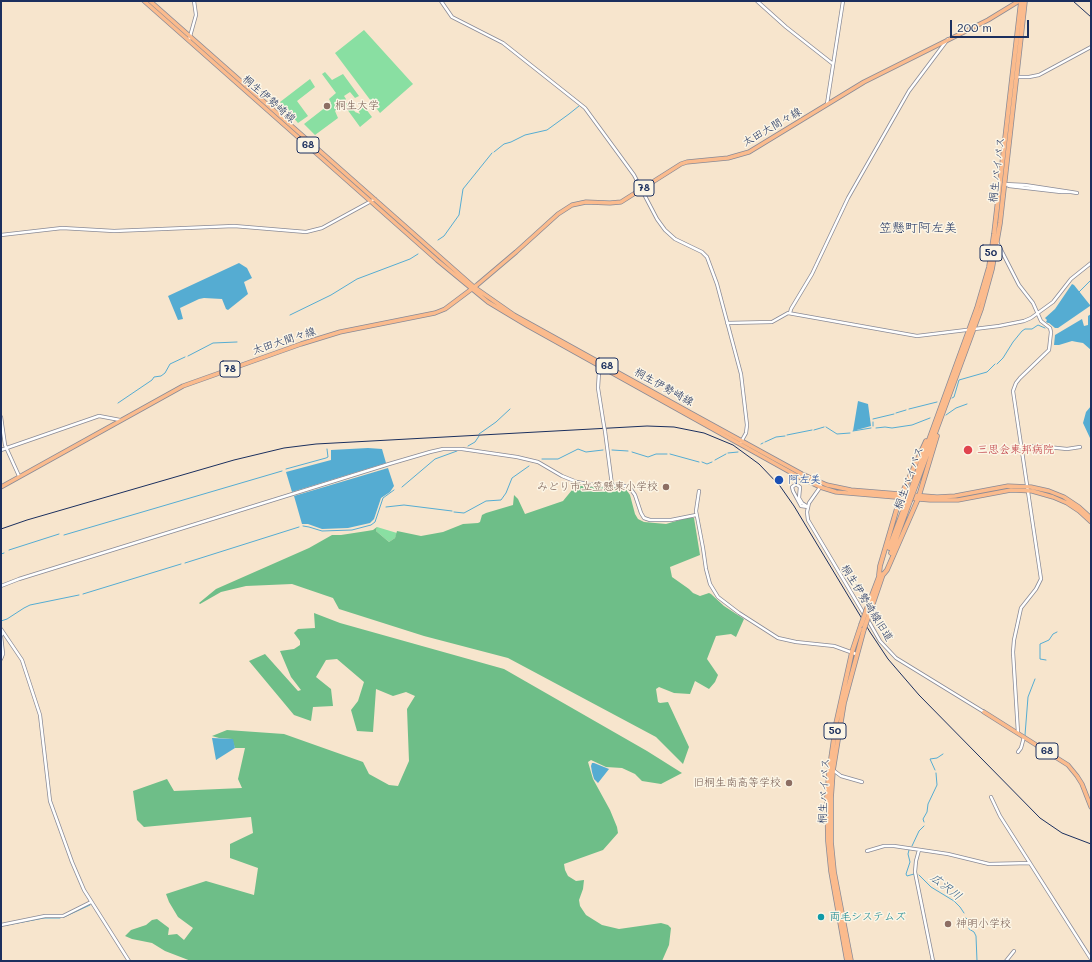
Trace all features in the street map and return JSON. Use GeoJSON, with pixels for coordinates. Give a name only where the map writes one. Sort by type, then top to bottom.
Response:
{"type":"FeatureCollection","features":[{"type":"Feature","properties":{"kind":"highway","name":"桐生バイパス"},"geometry":{"type":"LineString","coordinates":[[847,961],[833,887],[829,842],[831,768],[854,653],[867,613],[945,398],[987,290],[1002,184],[1014,76],[1020,1]]}},
{"type":"Feature","properties":{"kind":"highway","name":"桐生バイパス"},"geometry":{"type":"LineString","coordinates":[[1014,76],[1025,1]]}},
{"type":"Feature","properties":{"kind":"highway","name":"桐生バイパス"},"geometry":{"type":"LineString","coordinates":[[911,493],[942,416],[972,330]]}},
{"type":"Feature","properties":{"kind":"highway","name":"50"},"geometry":{"type":"LineString","coordinates":[[881,575],[880,566],[901,496],[924,446],[937,412],[945,398]]}},
{"type":"Feature","properties":{"kind":"highway","name":"50"},"geometry":{"type":"LineString","coordinates":[[881,575],[887,570],[919,498],[942,416]]}},
{"type":"Feature","properties":{"kind":"highway","name":"桐生バイパス"},"geometry":{"type":"LineString","coordinates":[[830,851],[851,961]]}},
{"type":"Feature","properties":{"kind":"main road","name":"桐生伊勢崎線"},"geometry":{"type":"LineString","coordinates":[[144,1],[375,199],[488,302],[720,433],[741,442]]}},
{"type":"Feature","properties":{"kind":"main road","name":"桐生伊勢崎線"},"geometry":{"type":"LineString","coordinates":[[150,1],[371,202],[437,260],[473,288],[514,315],[741,442]]}},
{"type":"Feature","properties":{"kind":"main road","name":"太田大間々線"},"geometry":{"type":"LineString","coordinates":[[1,487],[183,386],[200,379],[340,332],[434,313],[450,306],[511,257],[558,214],[568,208],[582,202],[623,201],[686,162],[728,158],[745,153],[783,132],[869,79],[992,18],[1020,1]]}},
{"type":"Feature","properties":{"kind":"main road","name":"68"},"geometry":{"type":"LineString","coordinates":[[741,442],[799,477],[850,494],[919,498],[950,497],[1003,487],[1027,488],[1046,490],[1064,497],[1079,507],[1091,518]]}},
{"type":"Feature","properties":{"kind":"main road","name":"68"},"geometry":{"type":"LineString","coordinates":[[1027,488],[1057,498],[1075,508],[1091,522]]}},
{"type":"Feature","properties":{"kind":"main road","name":"68"},"geometry":{"type":"LineString","coordinates":[[984,712],[1071,768],[1084,788],[1091,807]]}},
{"type":"Feature","properties":{"kind":"street"},"geometry":{"type":"LineString","coordinates":[[189,38],[196,15],[194,1]]}},
{"type":"Feature","properties":{"kind":"street"},"geometry":{"type":"LineString","coordinates":[[441,1],[452,17],[503,43],[581,105],[591,116],[624,162],[642,189],[657,219],[665,230],[676,239],[702,252],[708,259],[717,284],[741,378],[747,424],[746,431],[741,442]]}},
{"type":"Feature","properties":{"kind":"street"},"geometry":{"type":"LineString","coordinates":[[757,1],[786,27],[833,64]]}},
{"type":"Feature","properties":{"kind":"street"},"geometry":{"type":"LineString","coordinates":[[827,105],[843,1]]}},
{"type":"Feature","properties":{"kind":"street"},"geometry":{"type":"LineString","coordinates":[[790,313],[812,274],[848,198],[909,91],[948,39]]}},
{"type":"Feature","properties":{"kind":"street"},"geometry":{"type":"LineString","coordinates":[[1014,76],[1029,77],[1039,74],[1091,47]]}},
{"type":"Feature","properties":{"kind":"street"},"geometry":{"type":"LineString","coordinates":[[1002,184],[1025,185],[1077,193]]}},
{"type":"Feature","properties":{"kind":"street"},"geometry":{"type":"LineString","coordinates":[[1,235],[64,228],[114,231],[234,226],[306,232],[322,228],[375,199]]}},
{"type":"Feature","properties":{"kind":"street"},"geometry":{"type":"LineString","coordinates":[[995,241],[1019,285],[1033,303],[1041,321],[1050,329],[1050,346],[1048,351],[1020,378],[1013,389],[1020,447],[1041,579],[1035,591],[1021,608],[1014,639],[1013,650],[1018,733]]}},
{"type":"Feature","properties":{"kind":"street"},"geometry":{"type":"LineString","coordinates":[[727,323],[772,322],[790,313],[913,336],[972,330],[1024,321],[1037,314],[1053,302],[1071,279],[1091,263]]}},
{"type":"Feature","properties":{"kind":"street"},"geometry":{"type":"LineString","coordinates":[[600,366],[598,372],[598,388],[612,485]]}},
{"type":"Feature","properties":{"kind":"street"},"geometry":{"type":"LineString","coordinates":[[1,450],[99,416],[121,421]]}},
{"type":"Feature","properties":{"kind":"street"},"geometry":{"type":"LineString","coordinates":[[1,417],[6,448],[19,476]]}},
{"type":"Feature","properties":{"kind":"street"},"geometry":{"type":"LineString","coordinates":[[1020,447],[1038,446],[1068,449],[1080,447]]}},
{"type":"Feature","properties":{"kind":"street"},"geometry":{"type":"LineString","coordinates":[[1,586],[19,579],[408,458],[439,450],[462,449],[517,457],[538,462],[562,476],[577,482],[594,485],[623,485],[630,488],[635,495],[641,513],[648,520],[664,521],[696,515]]}},
{"type":"Feature","properties":{"kind":"street","name":"桐生伊勢崎線旧道"},"geometry":{"type":"LineString","coordinates":[[796,484],[800,486],[799,498],[802,503],[808,507],[801,505],[792,490],[794,485],[796,484]]}},
{"type":"Feature","properties":{"kind":"street"},"geometry":{"type":"LineString","coordinates":[[808,507],[810,500],[822,485]]}},
{"type":"Feature","properties":{"kind":"street"},"geometry":{"type":"LineString","coordinates":[[699,491],[696,505],[696,515],[707,576],[712,589],[721,599],[739,613],[778,638],[796,642],[834,646],[854,653]]}},
{"type":"Feature","properties":{"kind":"street","name":"桐生伊勢崎線旧道"},"geometry":{"type":"LineString","coordinates":[[808,507],[807,515],[810,524],[876,635],[886,648],[902,663],[984,712]]}},
{"type":"Feature","properties":{"kind":"street"},"geometry":{"type":"LineString","coordinates":[[1,629],[22,660],[40,715],[50,802],[77,875],[91,902],[129,961]]}},
{"type":"Feature","properties":{"kind":"street"},"geometry":{"type":"LineString","coordinates":[[1,659],[3,654],[1,636],[3,632]]}},
{"type":"Feature","properties":{"kind":"street"},"geometry":{"type":"LineString","coordinates":[[1018,752],[1021,748],[1024,737]]}},
{"type":"Feature","properties":{"kind":"street"},"geometry":{"type":"LineString","coordinates":[[831,768],[841,776],[862,782]]}},
{"type":"Feature","properties":{"kind":"street"},"geometry":{"type":"LineString","coordinates":[[991,797],[1000,816],[1091,959]]}},
{"type":"Feature","properties":{"kind":"street"},"geometry":{"type":"LineString","coordinates":[[867,851],[888,846],[948,854],[986,863],[1030,863]]}},
{"type":"Feature","properties":{"kind":"street"},"geometry":{"type":"LineString","coordinates":[[919,850],[915,872],[933,961]]}},
{"type":"Feature","properties":{"kind":"street"},"geometry":{"type":"LineString","coordinates":[[1,925],[45,916],[63,916],[91,902]]}},
{"type":"Feature","properties":{"kind":"street"},"geometry":{"type":"LineString","coordinates":[[1006,961],[1014,951]]}},
{"type":"Feature","properties":{"kind":"green space"},"geometry":{"type":"Polygon","coordinates":[[[364,30],[413,84],[380,113],[335,53],[364,30]]]}},
{"type":"Feature","properties":{"kind":"green space"},"geometry":{"type":"Polygon","coordinates":[[[325,72],[332,80],[343,74],[359,96],[355,98],[350,92],[344,96],[346,99],[335,111],[338,118],[315,135],[304,124],[331,103],[329,99],[336,93],[322,74],[325,72]]]}},
{"type":"Feature","properties":{"kind":"green space"},"geometry":{"type":"Polygon","coordinates":[[[310,79],[315,87],[297,101],[308,116],[298,123],[280,102],[310,79]]]}},
{"type":"Feature","properties":{"kind":"green space"},"geometry":{"type":"Polygon","coordinates":[[[346,103],[352,106],[355,112],[360,114],[358,109],[363,105],[372,117],[360,127],[344,105],[346,103]]]}},
{"type":"Feature","properties":{"kind":"green space"},"geometry":{"type":"Polygon","coordinates":[[[573,485],[625,488],[630,495],[635,514],[638,519],[644,522],[666,524],[690,517],[694,518],[700,555],[670,567],[672,577],[693,593],[700,596],[709,593],[711,594],[724,606],[744,619],[736,637],[731,634],[716,636],[707,659],[718,675],[715,682],[709,689],[695,681],[690,694],[674,693],[659,687],[656,689],[658,702],[668,702],[689,747],[683,764],[656,737],[508,658],[424,636],[339,609],[333,598],[292,584],[246,586],[221,592],[200,604],[199,603],[216,589],[309,548],[332,535],[373,530],[377,527],[376,531],[389,542],[395,538],[397,531],[421,536],[443,532],[463,524],[478,523],[480,522],[482,515],[513,505],[514,495],[518,499],[525,514],[563,501],[572,490],[573,485]]]}},
{"type":"Feature","properties":{"kind":"green space"},"geometry":{"type":"Polygon","coordinates":[[[377,527],[397,533],[395,538],[389,542],[376,531],[377,527]]]}},
{"type":"Feature","properties":{"kind":"green space"},"geometry":{"type":"Polygon","coordinates":[[[314,613],[340,623],[504,669],[647,751],[682,773],[661,784],[642,781],[635,774],[622,768],[606,767],[591,760],[588,762],[593,779],[610,810],[618,833],[603,850],[564,864],[568,876],[576,881],[584,880],[583,889],[579,900],[580,906],[586,915],[602,925],[619,929],[661,923],[668,925],[671,928],[669,945],[662,961],[191,961],[165,951],[152,943],[125,936],[131,930],[146,925],[152,920],[157,919],[169,928],[168,935],[177,934],[184,940],[193,928],[178,917],[166,894],[206,881],[254,895],[258,868],[230,858],[230,844],[253,833],[251,817],[144,827],[137,820],[133,791],[167,779],[174,791],[242,788],[238,779],[245,748],[235,748],[232,739],[212,736],[227,730],[284,734],[363,762],[369,774],[389,785],[398,786],[409,761],[407,709],[415,696],[406,692],[393,696],[376,689],[373,732],[357,731],[351,710],[358,701],[364,682],[337,659],[326,660],[316,677],[331,689],[333,706],[313,707],[311,721],[294,715],[249,661],[265,654],[298,691],[301,690],[291,677],[280,651],[294,649],[300,645],[300,641],[294,633],[298,629],[315,628],[314,613]]]}},
{"type":"Feature","properties":{"kind":"water"},"geometry":{"type":"Polygon","coordinates":[[[239,263],[247,268],[252,278],[244,282],[248,294],[228,310],[226,309],[222,299],[199,299],[180,308],[183,319],[178,320],[168,296],[239,263]]]}},
{"type":"Feature","properties":{"kind":"water"},"geometry":{"type":"Polygon","coordinates":[[[1072,284],[1090,306],[1058,328],[1055,328],[1046,322],[1047,320],[1045,318],[1055,309],[1072,284]]]}},
{"type":"Feature","properties":{"kind":"water"},"geometry":{"type":"Polygon","coordinates":[[[1091,314],[1091,350],[1083,343],[1072,341],[1054,345],[1055,335],[1082,319],[1084,326],[1088,325],[1088,316],[1091,314]]]}},
{"type":"Feature","properties":{"kind":"water"},"geometry":{"type":"Polygon","coordinates":[[[858,401],[868,404],[871,426],[853,431],[858,401]]]}},
{"type":"Feature","properties":{"kind":"water"},"geometry":{"type":"Polygon","coordinates":[[[1091,406],[1090,438],[1083,423],[1086,412],[1091,406]]]}},
{"type":"Feature","properties":{"kind":"water"},"geometry":{"type":"Polygon","coordinates":[[[368,448],[382,449],[386,463],[292,492],[286,472],[331,460],[331,450],[368,448]]]}},
{"type":"Feature","properties":{"kind":"water"},"geometry":{"type":"Polygon","coordinates":[[[388,468],[394,486],[390,492],[381,498],[374,519],[370,523],[348,528],[322,529],[308,524],[302,524],[294,496],[388,468]]]}},
{"type":"Feature","properties":{"kind":"water"},"geometry":{"type":"Polygon","coordinates":[[[212,738],[233,739],[235,748],[216,760],[212,738]]]}},
{"type":"Feature","properties":{"kind":"water"},"geometry":{"type":"Polygon","coordinates":[[[592,763],[609,769],[598,783],[594,779],[591,766],[592,763]]]}},
{"type":"Feature","properties":{"kind":"waterway"},"geometry":{"type":"LineString","coordinates":[[494,152],[504,144],[525,135],[547,130],[579,106]]}},
{"type":"Feature","properties":{"kind":"waterway"},"geometry":{"type":"LineString","coordinates":[[438,240],[444,236],[459,215],[463,189],[492,153]]}},
{"type":"Feature","properties":{"kind":"waterway"},"geometry":{"type":"LineString","coordinates":[[290,315],[331,295],[357,279],[410,259],[418,254]]}},
{"type":"Feature","properties":{"kind":"waterway"},"geometry":{"type":"LineString","coordinates":[[1079,292],[1091,280]]}},
{"type":"Feature","properties":{"kind":"waterway"},"geometry":{"type":"LineString","coordinates":[[997,364],[1022,331],[1025,329],[1032,329],[1038,325],[1045,328]]}},
{"type":"Feature","properties":{"kind":"waterway"},"geometry":{"type":"LineString","coordinates":[[188,356],[213,343],[237,342]]}},
{"type":"Feature","properties":{"kind":"waterway"},"geometry":{"type":"LineString","coordinates":[[118,403],[152,380],[154,377],[161,376],[165,373],[170,364],[185,357]]}},
{"type":"Feature","properties":{"kind":"waterway"},"geometry":{"type":"LineString","coordinates":[[952,398],[954,397],[959,380],[987,372],[995,364]]}},
{"type":"Feature","properties":{"kind":"waterway"},"geometry":{"type":"LineString","coordinates":[[909,409],[937,402]]}},
{"type":"Feature","properties":{"kind":"waterway"},"geometry":{"type":"LineString","coordinates":[[946,415],[956,408],[967,404]]}},
{"type":"Feature","properties":{"kind":"waterway"},"geometry":{"type":"LineString","coordinates":[[479,434],[496,422],[510,409]]}},
{"type":"Feature","properties":{"kind":"waterway"},"geometry":{"type":"LineString","coordinates":[[896,413],[906,410]]}},
{"type":"Feature","properties":{"kind":"waterway"},"geometry":{"type":"LineString","coordinates":[[873,419],[894,414]]}},
{"type":"Feature","properties":{"kind":"waterway"},"geometry":{"type":"LineString","coordinates":[[876,428],[892,428],[912,425],[930,418]]}},
{"type":"Feature","properties":{"kind":"waterway"},"geometry":{"type":"LineString","coordinates":[[814,430],[824,427]]}},
{"type":"Feature","properties":{"kind":"waterway"},"geometry":{"type":"LineString","coordinates":[[826,427],[837,434],[850,433]]}},
{"type":"Feature","properties":{"kind":"waterway"},"geometry":{"type":"LineString","coordinates":[[853,431],[871,428]]}},
{"type":"Feature","properties":{"kind":"waterway"},"geometry":{"type":"LineString","coordinates":[[787,435],[812,430]]}},
{"type":"Feature","properties":{"kind":"waterway"},"geometry":{"type":"LineString","coordinates":[[468,446],[475,442],[479,436]]}},
{"type":"Feature","properties":{"kind":"waterway"},"geometry":{"type":"LineString","coordinates":[[765,442],[776,437],[785,436]]}},
{"type":"Feature","properties":{"kind":"waterway"},"geometry":{"type":"LineString","coordinates":[[286,469],[326,458],[328,457],[327,449]]}},
{"type":"Feature","properties":{"kind":"waterway"},"geometry":{"type":"LineString","coordinates":[[542,459],[558,459],[578,449],[586,452],[603,450]]}},
{"type":"Feature","properties":{"kind":"waterway"},"geometry":{"type":"LineString","coordinates":[[612,450],[628,451]]}},
{"type":"Feature","properties":{"kind":"waterway"},"geometry":{"type":"LineString","coordinates":[[402,487],[435,459],[457,451]]}},
{"type":"Feature","properties":{"kind":"waterway"},"geometry":{"type":"LineString","coordinates":[[632,452],[648,457],[656,454],[667,454]]}},
{"type":"Feature","properties":{"kind":"waterway"},"geometry":{"type":"LineString","coordinates":[[728,453],[738,452]]}},
{"type":"Feature","properties":{"kind":"waterway"},"geometry":{"type":"LineString","coordinates":[[670,454],[699,462]]}},
{"type":"Feature","properties":{"kind":"waterway"},"geometry":{"type":"LineString","coordinates":[[715,460],[726,454]]}},
{"type":"Feature","properties":{"kind":"waterway"},"geometry":{"type":"LineString","coordinates":[[702,462],[707,464],[712,462]]}},
{"type":"Feature","properties":{"kind":"waterway"},"geometry":{"type":"LineString","coordinates":[[454,512],[464,513],[486,501],[501,500],[506,493],[512,478],[529,466]]}},
{"type":"Feature","properties":{"kind":"waterway"},"geometry":{"type":"LineString","coordinates":[[64,535],[282,471]]}},
{"type":"Feature","properties":{"kind":"waterway"},"geometry":{"type":"LineString","coordinates":[[303,526],[322,531],[352,530],[371,525],[375,522],[383,498],[394,490]]}},
{"type":"Feature","properties":{"kind":"waterway"},"geometry":{"type":"LineString","coordinates":[[386,507],[404,505],[452,511]]}},
{"type":"Feature","properties":{"kind":"waterway"},"geometry":{"type":"LineString","coordinates":[[185,563],[299,527]]}},
{"type":"Feature","properties":{"kind":"waterway"},"geometry":{"type":"LineString","coordinates":[[9,550],[59,534]]}},
{"type":"Feature","properties":{"kind":"waterway"},"geometry":{"type":"LineString","coordinates":[[83,594],[181,564]]}},
{"type":"Feature","properties":{"kind":"waterway"},"geometry":{"type":"LineString","coordinates":[[1,621],[30,605],[79,595]]}},
{"type":"Feature","properties":{"kind":"waterway"},"geometry":{"type":"LineString","coordinates":[[1046,660],[1040,659],[1040,644],[1049,640],[1053,634],[1057,632]]}},
{"type":"Feature","properties":{"kind":"waterway","name":"広沢川"},"geometry":{"type":"LineString","coordinates":[[1025,735],[1028,697],[1035,679]]}},
{"type":"Feature","properties":{"kind":"waterway"},"geometry":{"type":"LineString","coordinates":[[935,770],[930,759],[937,758],[943,754]]}},
{"type":"Feature","properties":{"kind":"waterway"},"geometry":{"type":"LineString","coordinates":[[924,822],[923,819],[927,812],[928,804],[937,785],[936,773]]}},
{"type":"Feature","properties":{"kind":"waterway","name":"広沢川"},"geometry":{"type":"LineString","coordinates":[[912,846],[919,831],[924,826]]}},
{"type":"Feature","properties":{"kind":"waterway","name":"広沢川"},"geometry":{"type":"LineString","coordinates":[[909,850],[908,854],[910,862],[906,874],[907,876],[914,874]]}},
{"type":"Feature","properties":{"kind":"waterway","name":"広沢川"},"geometry":{"type":"LineString","coordinates":[[919,875],[931,887],[954,901],[964,913]]}},
{"type":"Feature","properties":{"kind":"waterway"},"geometry":{"type":"LineString","coordinates":[[64,917],[90,905]]}},
{"type":"Feature","properties":{"kind":"waterway"},"geometry":{"type":"LineString","coordinates":[[7,925],[44,918],[60,918]]}},
{"type":"Feature","properties":{"kind":"waterway","name":"広沢川"},"geometry":{"type":"LineString","coordinates":[[966,918],[970,922],[969,929],[974,932],[976,936],[977,961]]}},
{"type":"Feature","properties":{"kind":"railway"},"geometry":{"type":"LineString","coordinates":[[1073,1],[1091,17]]}},
{"type":"Feature","properties":{"kind":"railway"},"geometry":{"type":"LineString","coordinates":[[1,529],[27,520],[234,460],[284,448],[316,444],[647,426],[674,427],[704,433],[733,445],[759,464],[780,486],[794,506],[870,632],[888,659],[919,695],[1040,818],[1062,833],[1091,844]]}},
{"type":"Feature","properties":{"kind":"place","name":"桐生大学"},"geometry":{"type":"Point","coordinates":[327,106]}},
{"type":"Feature","properties":{"kind":"place","name":"三思会東邦病院"},"geometry":{"type":"Point","coordinates":[968,450]}},
{"type":"Feature","properties":{"kind":"place","name":"阿左美"},"geometry":{"type":"Point","coordinates":[779,480]}},
{"type":"Feature","properties":{"kind":"place","name":"みどり市立笠懸東小学校"},"geometry":{"type":"Point","coordinates":[666,487]}},
{"type":"Feature","properties":{"kind":"place","name":"旧桐生南高等学校"},"geometry":{"type":"Point","coordinates":[789,783]}},
{"type":"Feature","properties":{"kind":"place","name":"両毛システムズ"},"geometry":{"type":"Point","coordinates":[821,917]}},
{"type":"Feature","properties":{"kind":"place","name":"神明小学校"},"geometry":{"type":"Point","coordinates":[948,924]}},
{"type":"Feature","properties":{"kind":"district","name":"笠懸町阿左美"},"geometry":{"type":"Point","coordinates":[918,228]}}]}
